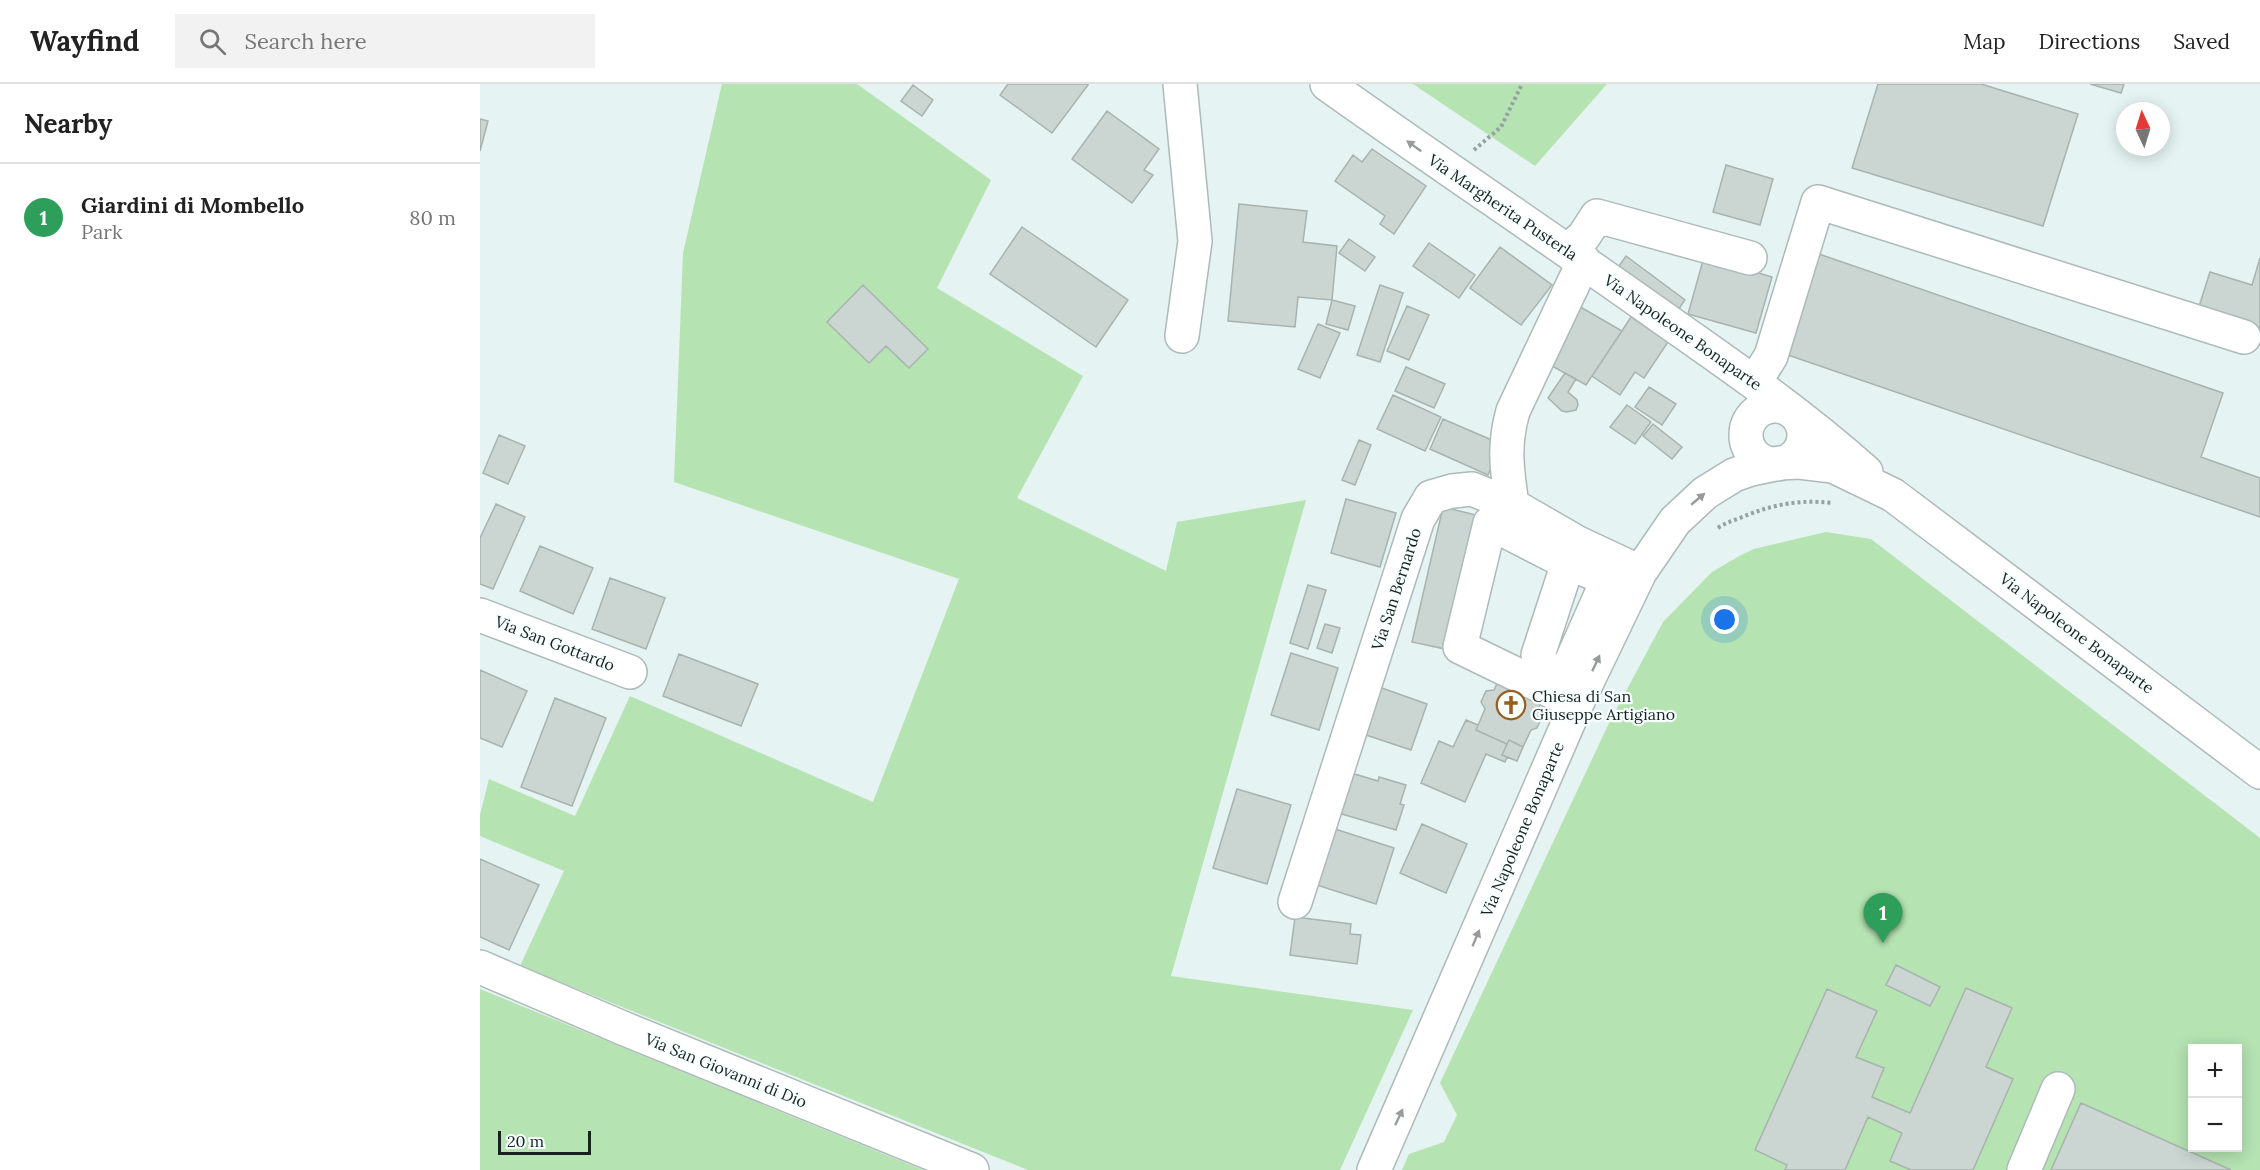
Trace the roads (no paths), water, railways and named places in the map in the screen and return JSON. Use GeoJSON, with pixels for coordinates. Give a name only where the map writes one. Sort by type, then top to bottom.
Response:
{"type":"FeatureCollection","features":[{"type":"Feature","properties":{"kind":"street"},"geometry":{"type":"LineString","coordinates":[[1180,84],[1195,241],[1182,336]]}},
{"type":"Feature","properties":{"kind":"street","name":"Via Margherita Pusterla"},"geometry":{"type":"LineString","coordinates":[[1327,84],[1449,171],[1576,256],[1513,411],[1507,433],[1506,448],[1512,505]]}},
{"type":"Feature","properties":{"kind":"street"},"geometry":{"type":"LineString","coordinates":[[1755,382],[1771,356],[1818,202],[2244,337]]}},
{"type":"Feature","properties":{"kind":"street"},"geometry":{"type":"LineString","coordinates":[[1576,256],[1584,236],[1597,216],[1750,258]]}},
{"type":"Feature","properties":{"kind":"street","name":"Via Napoleone Bonaparte"},"geometry":{"type":"LineString","coordinates":[[1576,256],[1755,382],[1823,434],[1893,495],[2260,772]]}},
{"type":"Feature","properties":{"kind":"street"},"geometry":{"type":"LineString","coordinates":[[1780,406],[1792,412],[1802,425],[1803,442],[1794,456],[1780,464],[1762,461],[1752,454],[1747,443],[1746,429],[1753,416],[1764,408],[1780,406]]}},
{"type":"Feature","properties":{"kind":"street","name":"Via Napoleone Bonaparte"},"geometry":{"type":"LineString","coordinates":[[1374,1170],[1566,699],[1640,572],[1675,521],[1705,493],[1743,471],[1780,464],[1799,462],[1833,466],[1893,495]]}},
{"type":"Feature","properties":{"kind":"street","name":"Via San Bernardo"},"geometry":{"type":"LineString","coordinates":[[1295,902],[1418,519],[1431,497],[1452,490],[1472,489],[1512,505],[1573,553],[1640,572]]}},
{"type":"Feature","properties":{"kind":"street"},"geometry":{"type":"LineString","coordinates":[[1490,523],[1573,553],[1608,579],[1566,699],[1460,647],[1490,523]]}},
{"type":"Feature","properties":{"kind":"street"},"geometry":{"type":"LineString","coordinates":[[1566,699],[1538,655],[1573,553]]}},
{"type":"Feature","properties":{"kind":"street","name":"Via San Gottardo"},"geometry":{"type":"LineString","coordinates":[[480,615],[630,672]]}},
{"type":"Feature","properties":{"kind":"street","name":"Via San Giovanni di Dio"},"geometry":{"type":"LineString","coordinates":[[480,967],[625,1029],[972,1170]]}},
{"type":"Feature","properties":{"kind":"street"},"geometry":{"type":"LineString","coordinates":[[2024,1170],[2058,1089]]}},
{"type":"Feature","properties":{"kind":"place","name":"Chiesa di San Giuseppe Artigiano"},"geometry":{"type":"Point","coordinates":[1511,705]}},
{"type":"Feature","properties":{"kind":"place","name":"Giardini di Mombello"},"geometry":{"type":"Point","coordinates":[1883,943]}}]}
